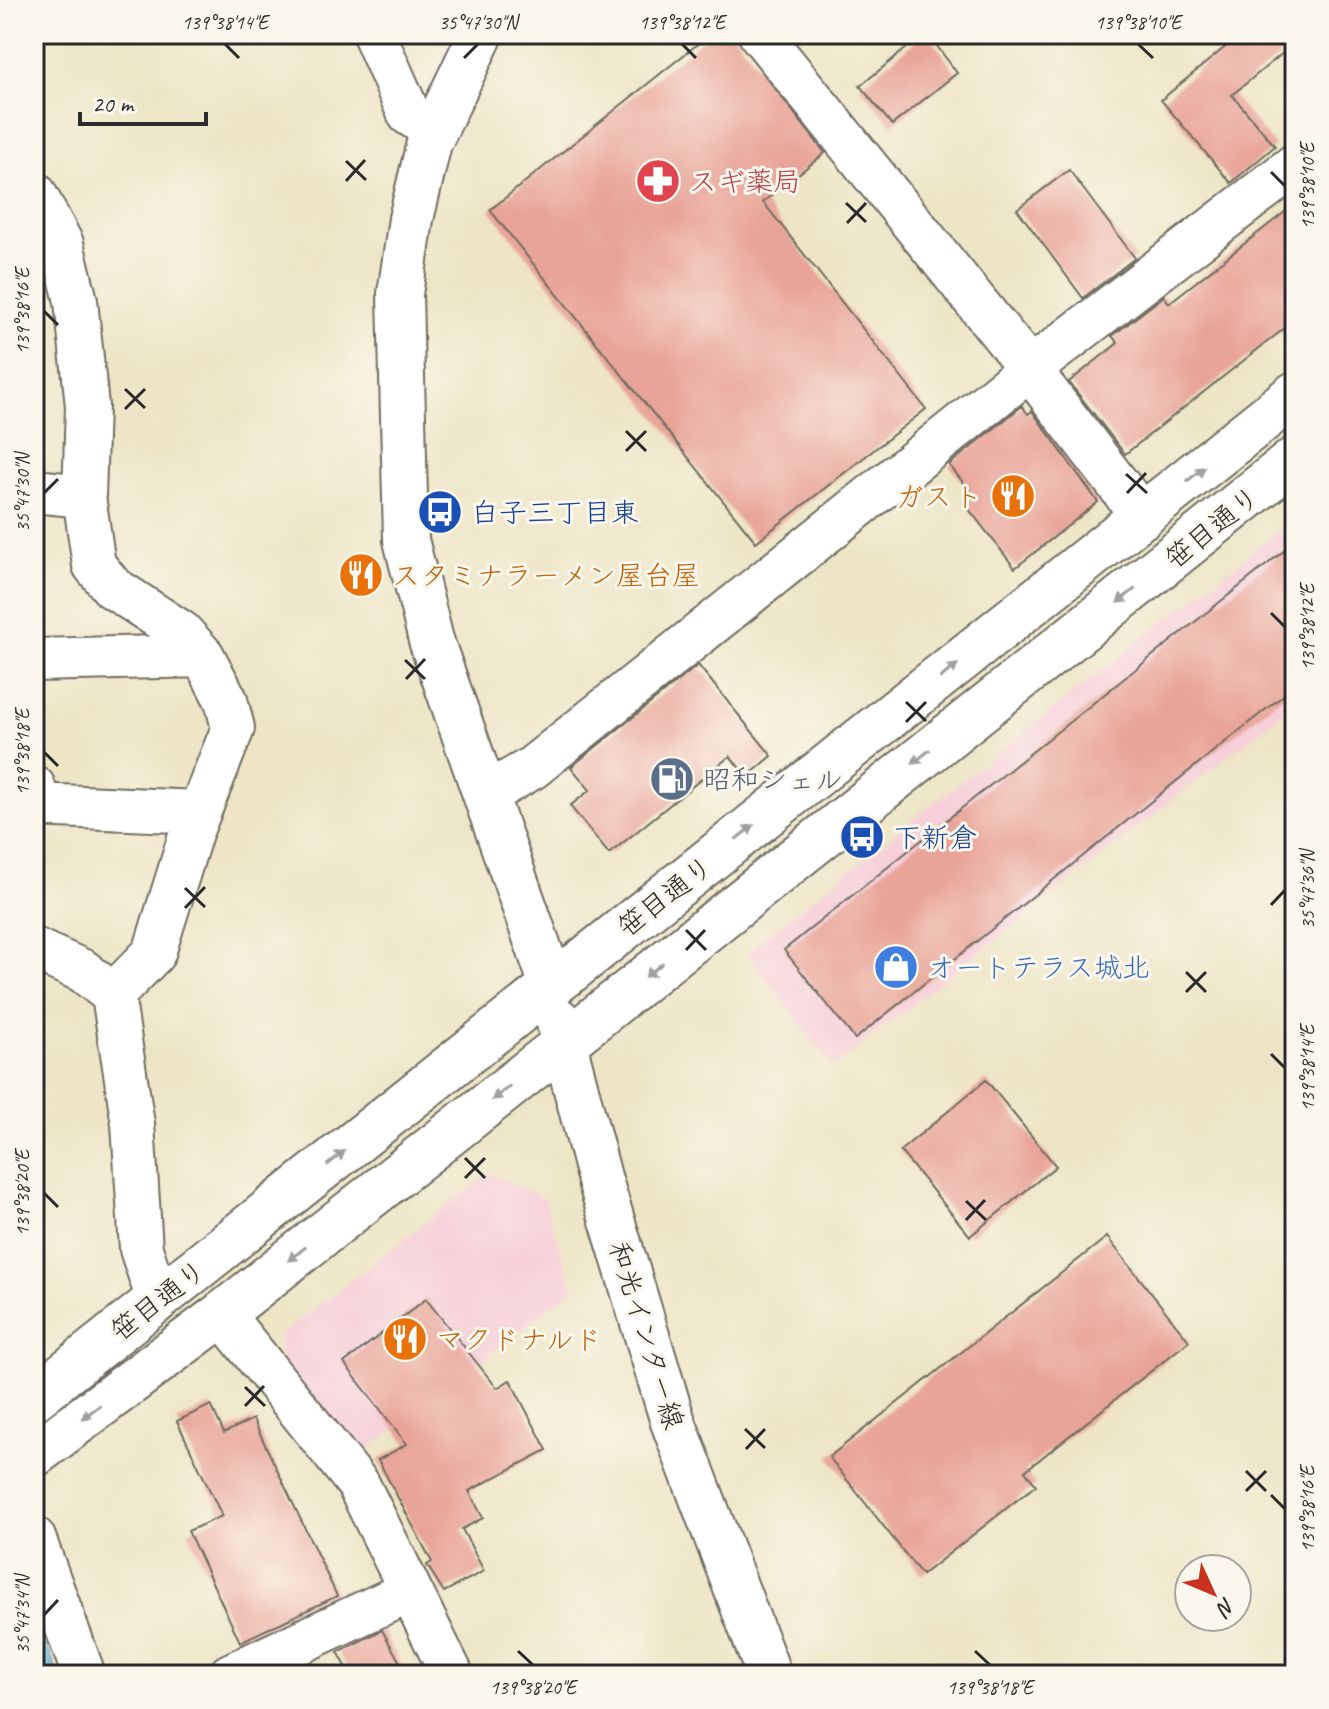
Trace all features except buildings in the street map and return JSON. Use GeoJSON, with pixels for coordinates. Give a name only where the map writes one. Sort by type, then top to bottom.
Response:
{"type":"FeatureCollection","features":[{"type":"Feature","properties":{"kind":"main road","name":"和光インター線"},"geometry":{"type":"LineString","coordinates":[[481,34],[435,131],[411,219],[400,294],[406,540],[431,640],[552,985],[562,1045],[673,1422],[769,1675]]}},
{"type":"Feature","properties":{"kind":"main road","name":"笹目通り"},"geometry":{"type":"LineString","coordinates":[[34,1398],[1295,394]]}},
{"type":"Feature","properties":{"kind":"main road","name":"笹目通り"},"geometry":{"type":"LineString","coordinates":[[34,1455],[222,1314],[1295,459]]}},
{"type":"Feature","properties":{"kind":"street"},"geometry":{"type":"LineString","coordinates":[[760,34],[1030,369],[1143,517]]}},
{"type":"Feature","properties":{"kind":"street"},"geometry":{"type":"LineString","coordinates":[[380,36],[409,114],[435,131]]}},
{"type":"Feature","properties":{"kind":"street"},"geometry":{"type":"LineString","coordinates":[[485,795],[532,768],[1030,369],[1295,165]]}},
{"type":"Feature","properties":{"kind":"street"},"geometry":{"type":"LineString","coordinates":[[34,192],[62,244],[76,301],[87,406],[84,496],[94,565],[112,587],[181,632],[203,656],[226,700],[233,728],[199,812],[154,953],[113,995]]}},
{"type":"Feature","properties":{"kind":"street"},"geometry":{"type":"LineString","coordinates":[[34,491],[84,496]]}},
{"type":"Feature","properties":{"kind":"street"},"geometry":{"type":"LineString","coordinates":[[34,660],[203,656]]}},
{"type":"Feature","properties":{"kind":"street"},"geometry":{"type":"LineString","coordinates":[[34,787],[35,805],[199,812]]}},
{"type":"Feature","properties":{"kind":"street"},"geometry":{"type":"LineString","coordinates":[[34,949],[83,971],[113,995],[133,1124],[141,1249],[158,1300]]}},
{"type":"Feature","properties":{"kind":"street"},"geometry":{"type":"LineString","coordinates":[[222,1314],[358,1484],[452,1675]]}},
{"type":"Feature","properties":{"kind":"street"},"geometry":{"type":"LineString","coordinates":[[34,1538],[84,1675]]}},
{"type":"Feature","properties":{"kind":"street"},"geometry":{"type":"LineString","coordinates":[[249,1671],[410,1591]]}},
{"type":"Feature","properties":{"kind":"shaded area"},"geometry":{"type":"Polygon","coordinates":[[[1295,518],[1295,703],[833,1067],[746,952],[1295,518]]]}},
{"type":"Feature","properties":{"kind":"shaded area"},"geometry":{"type":"Polygon","coordinates":[[[488,1174],[544,1198],[573,1289],[357,1458],[279,1355],[279,1337],[488,1174]]]}},
{"type":"Feature","properties":{"kind":"water"},"geometry":{"type":"Polygon","coordinates":[[[34,1611],[58,1675],[34,1675],[34,1611]]]}},
{"type":"Feature","properties":{"kind":"place","name":"スギ薬局"},"geometry":{"type":"Point","coordinates":[658,181]}},
{"type":"Feature","properties":{"kind":"place","name":"ガスト"},"geometry":{"type":"Point","coordinates":[1013,496]}},
{"type":"Feature","properties":{"kind":"place","name":"白子三丁目東"},"geometry":{"type":"Point","coordinates":[440,512]}},
{"type":"Feature","properties":{"kind":"place","name":"スタミナラーメン屋台屋"},"geometry":{"type":"Point","coordinates":[361,575]}},
{"type":"Feature","properties":{"kind":"place","name":"昭和シェル"},"geometry":{"type":"Point","coordinates":[672,779]}},
{"type":"Feature","properties":{"kind":"place","name":"下新倉"},"geometry":{"type":"Point","coordinates":[862,837]}},
{"type":"Feature","properties":{"kind":"place","name":"オートテラス城北"},"geometry":{"type":"Point","coordinates":[896,967]}},
{"type":"Feature","properties":{"kind":"place","name":"マクドナルド"},"geometry":{"type":"Point","coordinates":[405,1339]}}]}
